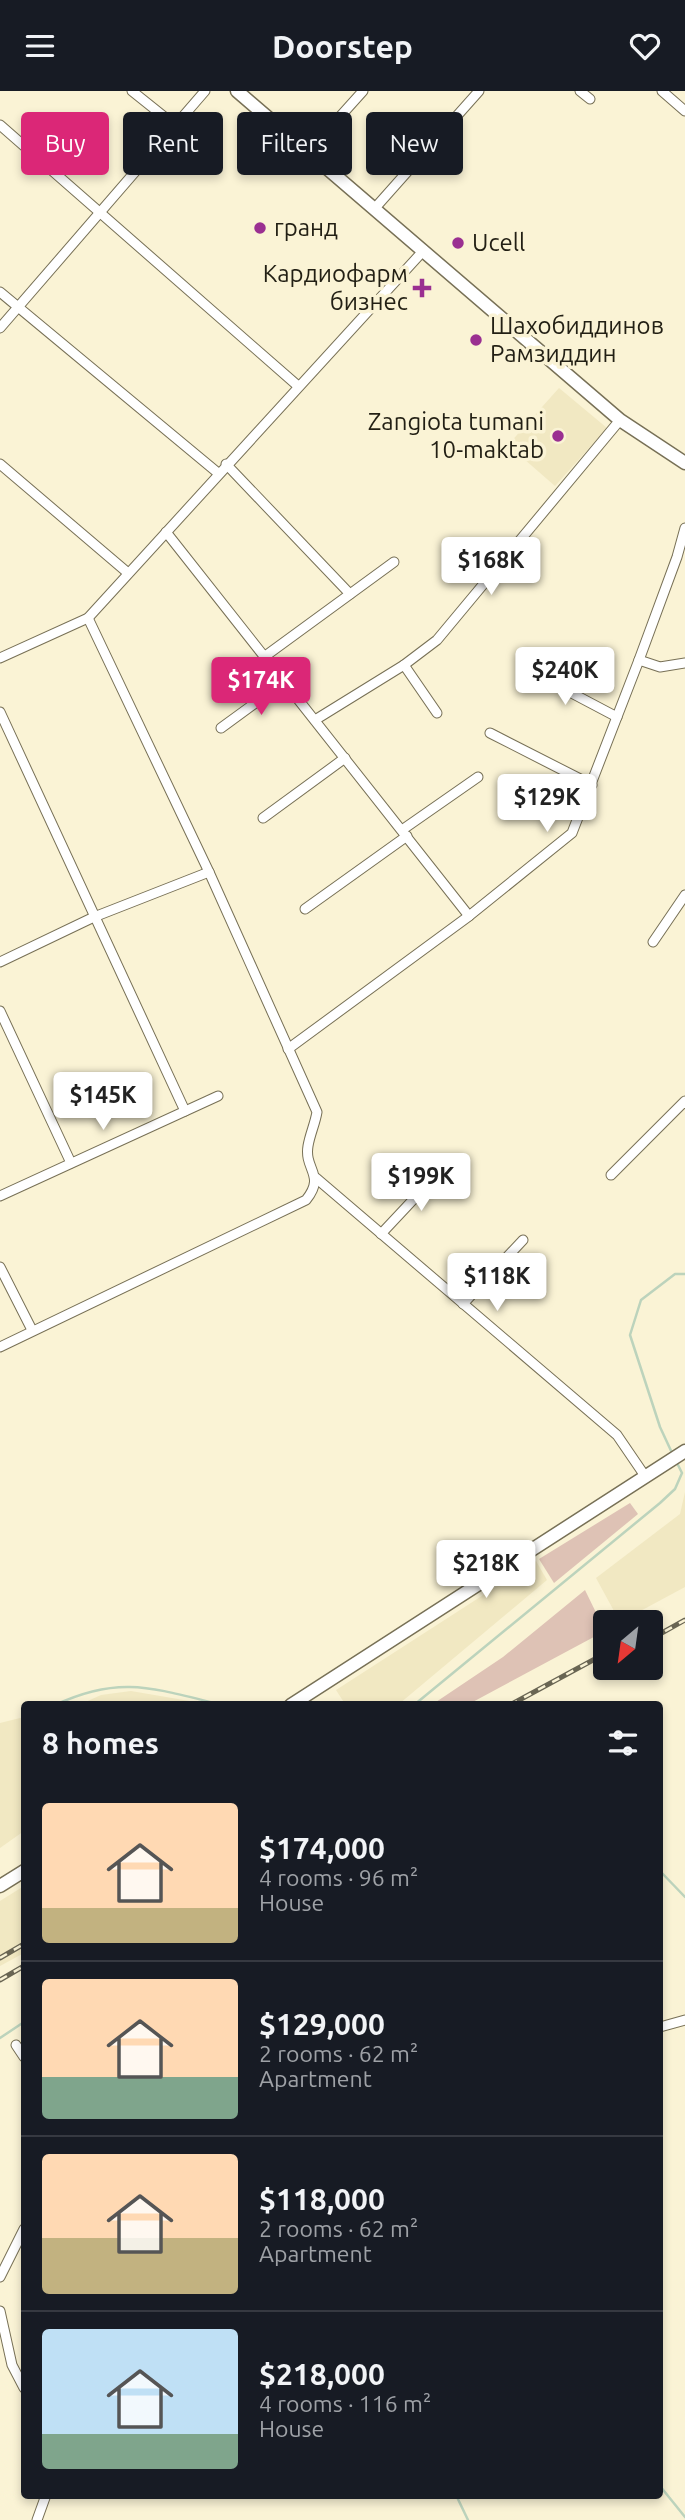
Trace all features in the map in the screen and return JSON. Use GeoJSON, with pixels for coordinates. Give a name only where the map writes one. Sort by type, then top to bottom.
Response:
{"type":"FeatureCollection","features":[{"type":"Feature","properties":{"kind":"main road"},"geometry":{"type":"LineString","coordinates":[[237,91],[262,112]]}},
{"type":"Feature","properties":{"kind":"main road"},"geometry":{"type":"LineString","coordinates":[[337,175],[620,419],[685,463]]}},
{"type":"Feature","properties":{"kind":"main road"},"geometry":{"type":"LineString","coordinates":[[297,1701],[685,1451]]}},
{"type":"Feature","properties":{"kind":"main road"},"geometry":{"type":"LineString","coordinates":[[0,1886],[21,1873]]}},
{"type":"Feature","properties":{"kind":"street"},"geometry":{"type":"LineString","coordinates":[[132,91],[158,112]]}},
{"type":"Feature","properties":{"kind":"street"},"geometry":{"type":"LineString","coordinates":[[189,112],[205,91]]}},
{"type":"Feature","properties":{"kind":"street"},"geometry":{"type":"LineString","coordinates":[[344,112],[363,91]]}},
{"type":"Feature","properties":{"kind":"street"},"geometry":{"type":"LineString","coordinates":[[375,208],[479,91]]}},
{"type":"Feature","properties":{"kind":"street"},"geometry":{"type":"LineString","coordinates":[[580,91],[590,99]]}},
{"type":"Feature","properties":{"kind":"street"},"geometry":{"type":"LineString","coordinates":[[662,91],[683,105]]}},
{"type":"Feature","properties":{"kind":"street"},"geometry":{"type":"LineString","coordinates":[[0,125],[298,386]]}},
{"type":"Feature","properties":{"kind":"street"},"geometry":{"type":"LineString","coordinates":[[0,328],[135,175]]}},
{"type":"Feature","properties":{"kind":"street"},"geometry":{"type":"LineString","coordinates":[[0,658],[88,618],[424,250]]}},
{"type":"Feature","properties":{"kind":"street"},"geometry":{"type":"LineString","coordinates":[[0,292],[218,473]]}},
{"type":"Feature","properties":{"kind":"street"},"geometry":{"type":"LineString","coordinates":[[315,720],[404,665],[437,640],[620,419]]}},
{"type":"Feature","properties":{"kind":"street"},"geometry":{"type":"LineString","coordinates":[[0,464],[128,573]]}},
{"type":"Feature","properties":{"kind":"street"},"geometry":{"type":"LineString","coordinates":[[226,464],[350,594]]}},
{"type":"Feature","properties":{"kind":"street"},"geometry":{"type":"LineString","coordinates":[[288,1049],[469,916],[572,833],[639,660],[685,528]]}},
{"type":"Feature","properties":{"kind":"street"},"geometry":{"type":"LineString","coordinates":[[166,532],[469,916]]}},
{"type":"Feature","properties":{"kind":"street"},"geometry":{"type":"LineString","coordinates":[[264,657],[394,562]]}},
{"type":"Feature","properties":{"kind":"street"},"geometry":{"type":"LineString","coordinates":[[88,618],[209,872],[317,1112],[308,1146],[308,1160],[316,1178],[617,1435],[645,1476]]}},
{"type":"Feature","properties":{"kind":"street"},"geometry":{"type":"LineString","coordinates":[[639,660],[660,667],[685,663]]}},
{"type":"Feature","properties":{"kind":"street"},"geometry":{"type":"LineString","coordinates":[[404,665],[438,713]]}},
{"type":"Feature","properties":{"kind":"street"},"geometry":{"type":"LineString","coordinates":[[528,670],[617,717]]}},
{"type":"Feature","properties":{"kind":"street"},"geometry":{"type":"LineString","coordinates":[[220,728],[284,682]]}},
{"type":"Feature","properties":{"kind":"street"},"geometry":{"type":"LineString","coordinates":[[0,712],[186,1111]]}},
{"type":"Feature","properties":{"kind":"street"},"geometry":{"type":"LineString","coordinates":[[490,733],[592,785]]}},
{"type":"Feature","properties":{"kind":"street"},"geometry":{"type":"LineString","coordinates":[[263,818],[345,758]]}},
{"type":"Feature","properties":{"kind":"street"},"geometry":{"type":"LineString","coordinates":[[305,909],[478,777]]}},
{"type":"Feature","properties":{"kind":"street"},"geometry":{"type":"LineString","coordinates":[[0,962],[94,917],[209,872]]}},
{"type":"Feature","properties":{"kind":"street"},"geometry":{"type":"LineString","coordinates":[[653,942],[685,895]]}},
{"type":"Feature","properties":{"kind":"street"},"geometry":{"type":"LineString","coordinates":[[0,1011],[71,1163]]}},
{"type":"Feature","properties":{"kind":"street"},"geometry":{"type":"LineString","coordinates":[[0,1196],[218,1096]]}},
{"type":"Feature","properties":{"kind":"street"},"geometry":{"type":"LineString","coordinates":[[611,1175],[685,1101]]}},
{"type":"Feature","properties":{"kind":"street"},"geometry":{"type":"LineString","coordinates":[[381,1234],[440,1171]]}},
{"type":"Feature","properties":{"kind":"street"},"geometry":{"type":"LineString","coordinates":[[0,1347],[306,1200],[314,1190],[316,1178]]}},
{"type":"Feature","properties":{"kind":"street"},"geometry":{"type":"LineString","coordinates":[[463,1304],[523,1240]]}},
{"type":"Feature","properties":{"kind":"street"},"geometry":{"type":"LineString","coordinates":[[0,1267],[32,1330]]}},
{"type":"Feature","properties":{"kind":"street"},"geometry":{"type":"LineString","coordinates":[[663,2026],[685,2019]]}},
{"type":"Feature","properties":{"kind":"street"},"geometry":{"type":"LineString","coordinates":[[16,2045],[21,2052]]}},
{"type":"Feature","properties":{"kind":"street"},"geometry":{"type":"LineString","coordinates":[[0,2277],[21,2235]]}},
{"type":"Feature","properties":{"kind":"street"},"geometry":{"type":"LineString","coordinates":[[0,2311],[12,2365],[21,2382]]}},
{"type":"Feature","properties":{"kind":"street"},"geometry":{"type":"LineString","coordinates":[[37,2520],[45,2499]]}},
{"type":"Feature","properties":{"kind":"shaded area","name":"Zangiota tumani 10-maktab"},"geometry":{"type":"Polygon","coordinates":[[[559,388],[607,428],[555,486],[508,445],[559,388]]]}},
{"type":"Feature","properties":{"kind":"shaded area"},"geometry":{"type":"Polygon","coordinates":[[[685,1492],[685,1587],[642,1610],[613,1610],[596,1578],[680,1514],[685,1492]]]}},
{"type":"Feature","properties":{"kind":"shaded area"},"geometry":{"type":"Polygon","coordinates":[[[630,1503],[638,1514],[554,1583],[539,1559],[630,1503]]]}},
{"type":"Feature","properties":{"kind":"shaded area"},"geometry":{"type":"Polygon","coordinates":[[[536,1561],[547,1580],[403,1701],[343,1701],[336,1690],[536,1561]]]}},
{"type":"Feature","properties":{"kind":"shaded area"},"geometry":{"type":"Polygon","coordinates":[[[585,1590],[595,1610],[593,1637],[475,1701],[437,1701],[503,1657],[585,1590]]]}},
{"type":"Feature","properties":{"kind":"shaded area"},"geometry":{"type":"Polygon","coordinates":[[[131,1691],[189,1701],[88,1701],[101,1695],[131,1691]]]}},
{"type":"Feature","properties":{"kind":"shaded area"},"geometry":{"type":"Polygon","coordinates":[[[21,1718],[21,1833],[0,1848],[0,1723],[21,1718]]]}},
{"type":"Feature","properties":{"kind":"shaded area"},"geometry":{"type":"Polygon","coordinates":[[[21,1888],[21,1955],[0,1966],[0,1901],[21,1888]]]}},
{"type":"Feature","properties":{"kind":"waterway"},"geometry":{"type":"LineString","coordinates":[[673,1455],[660,1427],[630,1335],[641,1300],[675,1274],[685,1274]]}},
{"type":"Feature","properties":{"kind":"waterway"},"geometry":{"type":"LineString","coordinates":[[419,1701],[675,1489],[682,1473],[676,1461]]}},
{"type":"Feature","properties":{"kind":"waterway"},"geometry":{"type":"LineString","coordinates":[[65,1701],[97,1690],[116,1687],[152,1689],[206,1701]]}},
{"type":"Feature","properties":{"kind":"waterway"},"geometry":{"type":"LineString","coordinates":[[663,1874],[685,1897]]}},
{"type":"Feature","properties":{"kind":"waterway"},"geometry":{"type":"LineString","coordinates":[[0,2038],[21,2024]]}},
{"type":"Feature","properties":{"kind":"waterway"},"geometry":{"type":"LineString","coordinates":[[663,2490],[685,2517]]}},
{"type":"Feature","properties":{"kind":"waterway"},"geometry":{"type":"LineString","coordinates":[[458,2499],[468,2520]]}},
{"type":"Feature","properties":{"kind":"railway"},"geometry":{"type":"LineString","coordinates":[[663,1632],[685,1620]]}},
{"type":"Feature","properties":{"kind":"railway"},"geometry":{"type":"LineString","coordinates":[[517,1701],[593,1660]]}},
{"type":"Feature","properties":{"kind":"railway"},"geometry":{"type":"LineString","coordinates":[[0,1958],[21,1946]]}},
{"type":"Feature","properties":{"kind":"railway"},"geometry":{"type":"LineString","coordinates":[[0,1980],[21,1968]]}},
{"type":"Feature","properties":{"kind":"place","name":"гранд"},"geometry":{"type":"Point","coordinates":[260,228]}},
{"type":"Feature","properties":{"kind":"place","name":"Ucell"},"geometry":{"type":"Point","coordinates":[458,243]}},
{"type":"Feature","properties":{"kind":"place","name":"Кардиофарм бизнес"},"geometry":{"type":"Point","coordinates":[422,288]}},
{"type":"Feature","properties":{"kind":"place","name":"Шахобиддинов Рамзиддин"},"geometry":{"type":"Point","coordinates":[476,340]}},
{"type":"Feature","properties":{"kind":"place","name":"Zangiota tumani 10-maktab"},"geometry":{"type":"Point","coordinates":[558,436]}}]}
